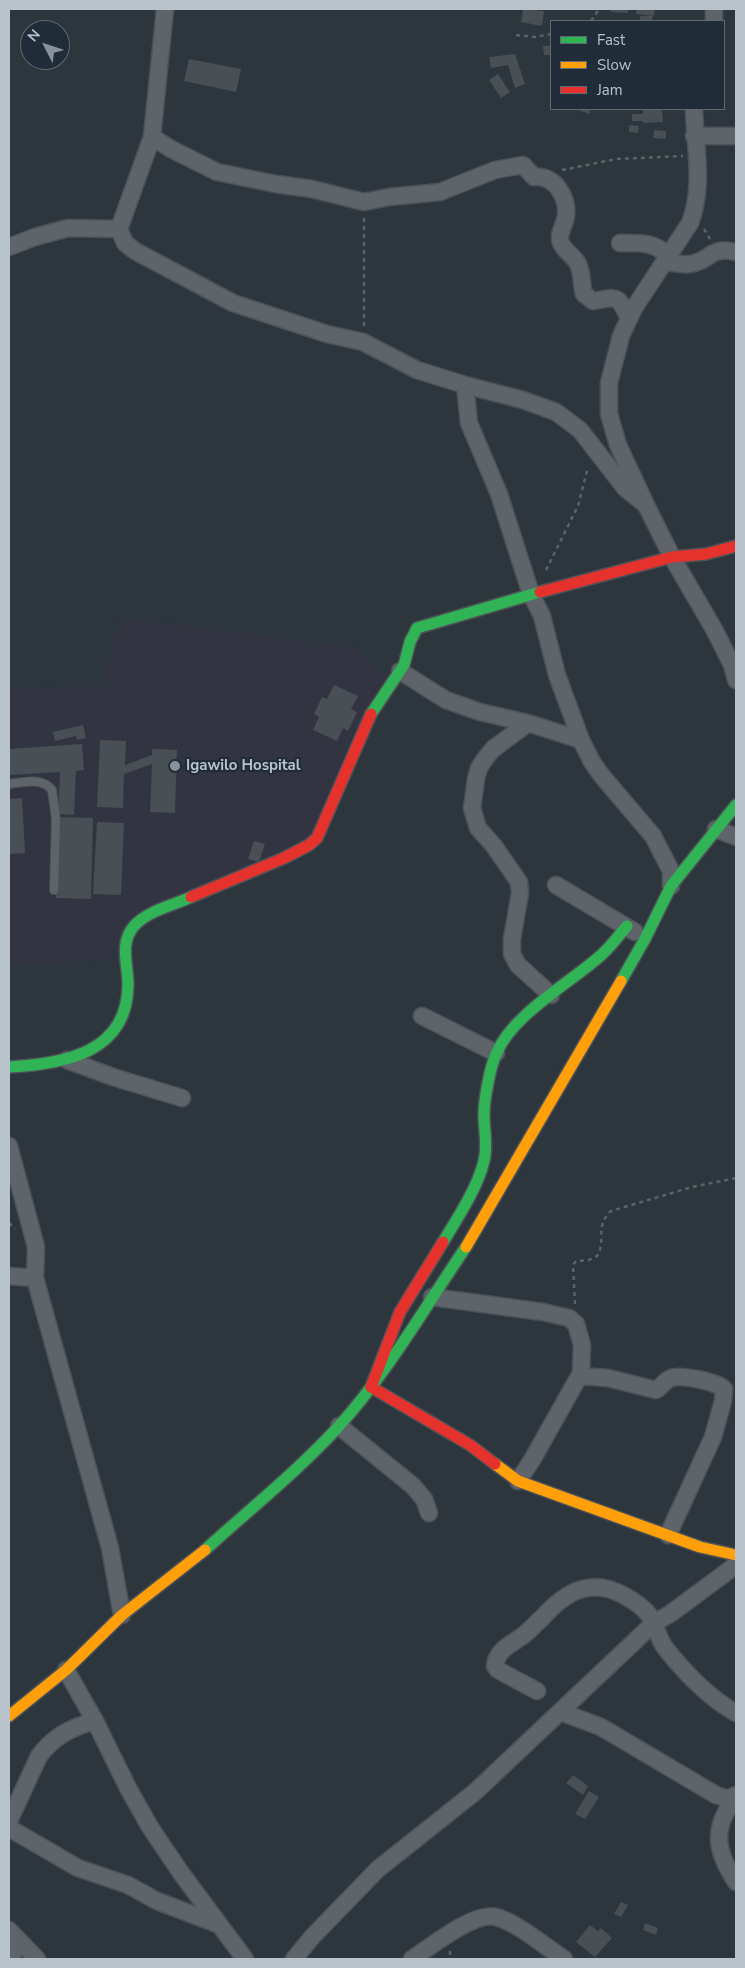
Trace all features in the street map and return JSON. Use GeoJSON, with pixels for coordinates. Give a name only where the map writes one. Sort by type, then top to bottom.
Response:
{"type":"FeatureCollection","features":[{"type":"Feature","properties":{"kind":"main road"},"geometry":{"type":"LineString","coordinates":[[9,1067],[67,1060],[90,1052],[110,1035],[124,1012],[126,1004],[128,982],[124,943],[136,923],[154,912],[284,858],[309,845],[317,838],[371,714],[400,671],[417,628],[530,594],[672,557],[706,554],[736,546]]}},
{"type":"Feature","properties":{"kind":"main road"},"geometry":{"type":"LineString","coordinates":[[9,1716],[66,1670],[122,1615],[193,1560],[298,1467],[339,1426],[371,1387],[425,1311],[468,1242],[645,939],[671,886],[736,805]]}},
{"type":"Feature","properties":{"kind":"main road"},"geometry":{"type":"LineString","coordinates":[[371,1387],[400,1312],[460,1214],[479,1176],[486,1154],[484,1112],[486,1095],[496,1053],[504,1039],[519,1021],[601,956],[627,926]]}},
{"type":"Feature","properties":{"kind":"main road"},"geometry":{"type":"LineString","coordinates":[[371,1387],[470,1445],[518,1481],[700,1546],[736,1555]]}},
{"type":"Feature","properties":{"kind":"street"},"geometry":{"type":"LineString","coordinates":[[165,9],[152,137],[119,229],[125,243],[135,251],[233,303],[327,334],[363,342],[417,370],[523,400],[556,412],[580,430],[625,488],[646,505]]}},
{"type":"Feature","properties":{"kind":"street"},"geometry":{"type":"LineString","coordinates":[[694,110],[694,136],[697,156],[695,207],[690,223],[629,318],[616,351],[609,383],[609,414],[618,445],[646,505],[672,557],[715,631],[732,665],[736,680]]}},
{"type":"Feature","properties":{"kind":"street"},"geometry":{"type":"LineString","coordinates":[[694,136],[736,136]]}},
{"type":"Feature","properties":{"kind":"street"},"geometry":{"type":"LineString","coordinates":[[152,137],[171,149],[217,172],[312,189],[364,202],[389,197],[440,192],[495,170],[523,165],[534,177],[541,176],[550,179],[562,195],[566,213],[560,231],[560,242],[577,262],[581,271],[584,294],[593,301],[608,298],[617,299],[622,304],[629,318]]}},
{"type":"Feature","properties":{"kind":"street"},"geometry":{"type":"LineString","coordinates":[[9,247],[35,236],[68,228],[119,229]]}},
{"type":"Feature","properties":{"kind":"street"},"geometry":{"type":"LineString","coordinates":[[620,242],[659,247],[667,259],[691,264],[718,250],[736,252]]}},
{"type":"Feature","properties":{"kind":"street"},"geometry":{"type":"LineString","coordinates":[[465,385],[469,423],[499,494],[530,594],[542,616],[557,675],[581,740],[592,762],[602,776],[653,836],[670,872],[671,886]]}},
{"type":"Feature","properties":{"kind":"street"},"geometry":{"type":"LineString","coordinates":[[400,671],[446,700],[480,712],[528,723],[581,740]]}},
{"type":"Feature","properties":{"kind":"street"},"geometry":{"type":"LineString","coordinates":[[528,723],[494,749],[484,760],[479,768],[476,779],[472,808],[478,828],[494,846],[519,882],[520,893],[512,939],[512,954],[518,965],[551,995]]}},
{"type":"Feature","properties":{"kind":"street"},"geometry":{"type":"LineString","coordinates":[[716,829],[736,837]]}},
{"type":"Feature","properties":{"kind":"street"},"geometry":{"type":"LineString","coordinates":[[556,885],[627,926],[645,939]]}},
{"type":"Feature","properties":{"kind":"street"},"geometry":{"type":"LineString","coordinates":[[422,1016],[496,1053]]}},
{"type":"Feature","properties":{"kind":"street"},"geometry":{"type":"LineString","coordinates":[[67,1060],[113,1077],[182,1098]]}},
{"type":"Feature","properties":{"kind":"street"},"geometry":{"type":"LineString","coordinates":[[9,1146],[36,1247],[35,1278],[110,1548],[122,1615]]}},
{"type":"Feature","properties":{"kind":"street"},"geometry":{"type":"LineString","coordinates":[[9,1276],[35,1278]]}},
{"type":"Feature","properties":{"kind":"street"},"geometry":{"type":"LineString","coordinates":[[432,1297],[543,1312],[564,1316],[575,1321],[582,1345],[583,1360],[580,1376],[518,1481]]}},
{"type":"Feature","properties":{"kind":"street"},"geometry":{"type":"LineString","coordinates":[[580,1376],[608,1378],[656,1390],[674,1377],[700,1380],[721,1386],[724,1390],[730,1403],[668,1535]]}},
{"type":"Feature","properties":{"kind":"street"},"geometry":{"type":"LineString","coordinates":[[339,1426],[412,1486],[424,1499],[429,1513]]}},
{"type":"Feature","properties":{"kind":"street"},"geometry":{"type":"LineString","coordinates":[[294,1959],[313,1936],[378,1869],[476,1792],[654,1623],[670,1614],[736,1565]]}},
{"type":"Feature","properties":{"kind":"street"},"geometry":{"type":"LineString","coordinates":[[538,1691],[498,1670],[495,1663],[503,1649],[525,1634],[551,1607],[564,1598],[592,1586],[607,1587],[640,1606],[654,1623],[659,1640],[678,1664],[708,1694],[736,1713]]}},
{"type":"Feature","properties":{"kind":"street"},"geometry":{"type":"LineString","coordinates":[[66,1670],[95,1721],[128,1788],[150,1827],[181,1873],[245,1959]]}},
{"type":"Feature","properties":{"kind":"street"},"geometry":{"type":"LineString","coordinates":[[561,1712],[607,1730],[716,1795],[729,1798],[736,1796]]}},
{"type":"Feature","properties":{"kind":"street"},"geometry":{"type":"LineString","coordinates":[[9,1821],[39,1756],[45,1748],[62,1734],[78,1726],[95,1721]]}},
{"type":"Feature","properties":{"kind":"street"},"geometry":{"type":"LineString","coordinates":[[736,1796],[719,1828],[718,1839],[722,1858],[736,1882]]}},
{"type":"Feature","properties":{"kind":"street"},"geometry":{"type":"LineString","coordinates":[[9,1828],[78,1868],[128,1885],[157,1901],[220,1925]]}},
{"type":"Feature","properties":{"kind":"street"},"geometry":{"type":"LineString","coordinates":[[412,1959],[469,1922],[483,1916],[490,1916],[509,1923],[564,1959]]}},
{"type":"Feature","properties":{"kind":"street"},"geometry":{"type":"LineString","coordinates":[[10,1932],[13,1959]]}},
{"type":"Feature","properties":{"kind":"street"},"geometry":{"type":"LineString","coordinates":[[10,1932],[37,1959]]}},
{"type":"Feature","properties":{"kind":"lane"},"geometry":{"type":"LineString","coordinates":[[9,784],[36,781],[43,783],[52,790],[56,819],[54,890]]}},
{"type":"Feature","properties":{"kind":"path"},"geometry":{"type":"LineString","coordinates":[[592,20],[599,9]]}},
{"type":"Feature","properties":{"kind":"path"},"geometry":{"type":"LineString","coordinates":[[516,35],[535,37],[550,34]]}},
{"type":"Feature","properties":{"kind":"path"},"geometry":{"type":"LineString","coordinates":[[541,176],[616,159],[697,156]]}},
{"type":"Feature","properties":{"kind":"path"},"geometry":{"type":"LineString","coordinates":[[363,342],[364,202]]}},
{"type":"Feature","properties":{"kind":"path"},"geometry":{"type":"LineString","coordinates":[[530,594],[544,575],[578,506],[591,446]]}},
{"type":"Feature","properties":{"kind":"path"},"geometry":{"type":"LineString","coordinates":[[575,1321],[573,1265],[576,1261],[589,1260],[597,1256],[601,1245],[601,1226],[604,1217],[611,1211],[692,1187],[736,1178]]}},
{"type":"Feature","properties":{"kind":"shaded area","name":"Igawilo Hospital"},"geometry":{"type":"Polygon","coordinates":[[[121,618],[358,648],[382,676],[308,844],[136,919],[107,959],[9,966],[9,689],[101,686],[121,618]]]}},
{"type":"Feature","properties":{"kind":"building"},"geometry":{"type":"Polygon","coordinates":[[[523,9],[544,11],[542,26],[521,22],[523,9]]]}},
{"type":"Feature","properties":{"kind":"building"},"geometry":{"type":"Polygon","coordinates":[[[611,9],[628,9],[628,13],[611,12],[611,9]]]}},
{"type":"Feature","properties":{"kind":"building"},"geometry":{"type":"Polygon","coordinates":[[[637,9],[655,9],[654,16],[636,14],[637,9]]]}},
{"type":"Feature","properties":{"kind":"building"},"geometry":{"type":"Polygon","coordinates":[[[640,16],[653,16],[652,20],[640,20],[640,16]]]}},
{"type":"Feature","properties":{"kind":"building"},"geometry":{"type":"Polygon","coordinates":[[[543,46],[550,46],[550,55],[544,55],[543,46]]]}},
{"type":"Feature","properties":{"kind":"building"},"geometry":{"type":"Polygon","coordinates":[[[515,54],[525,84],[515,88],[508,65],[491,68],[489,57],[515,54]]]}},
{"type":"Feature","properties":{"kind":"building"},"geometry":{"type":"Polygon","coordinates":[[[189,59],[241,69],[236,92],[184,81],[189,59]]]}},
{"type":"Feature","properties":{"kind":"building"},"geometry":{"type":"Polygon","coordinates":[[[498,74],[510,92],[501,98],[489,80],[498,74]]]}},
{"type":"Feature","properties":{"kind":"building"},"geometry":{"type":"Polygon","coordinates":[[[579,110],[591,110],[589,114],[579,110]]]}},
{"type":"Feature","properties":{"kind":"building"},"geometry":{"type":"Polygon","coordinates":[[[643,110],[662,110],[663,122],[643,123],[643,121],[632,121],[632,114],[643,114],[643,110]]]}},
{"type":"Feature","properties":{"kind":"building"},"geometry":{"type":"Polygon","coordinates":[[[629,125],[639,126],[638,133],[629,132],[629,125]]]}},
{"type":"Feature","properties":{"kind":"building"},"geometry":{"type":"Polygon","coordinates":[[[654,130],[666,131],[666,139],[653,138],[654,130]]]}},
{"type":"Feature","properties":{"kind":"building"},"geometry":{"type":"Polygon","coordinates":[[[334,685],[358,696],[351,709],[357,712],[348,731],[343,728],[337,741],[313,730],[319,717],[314,714],[322,697],[327,699],[334,685]]]}},
{"type":"Feature","properties":{"kind":"building"},"geometry":{"type":"Polygon","coordinates":[[[83,725],[86,738],[77,740],[76,736],[55,741],[53,732],[83,725]]]}},
{"type":"Feature","properties":{"kind":"building"},"geometry":{"type":"Polygon","coordinates":[[[100,740],[126,741],[125,765],[152,755],[152,749],[177,750],[175,813],[150,812],[152,764],[124,774],[123,808],[97,807],[100,740]]]}},
{"type":"Feature","properties":{"kind":"building"},"geometry":{"type":"Polygon","coordinates":[[[82,744],[84,770],[76,771],[74,815],[58,814],[60,772],[9,775],[9,749],[82,744]]]}},
{"type":"Feature","properties":{"kind":"building"},"geometry":{"type":"Polygon","coordinates":[[[22,798],[25,853],[9,854],[9,799],[22,798]]]}},
{"type":"Feature","properties":{"kind":"building"},"geometry":{"type":"Polygon","coordinates":[[[58,817],[93,818],[91,899],[56,898],[58,817]]]}},
{"type":"Feature","properties":{"kind":"building"},"geometry":{"type":"Polygon","coordinates":[[[97,822],[124,823],[121,895],[93,894],[97,822]]]}},
{"type":"Feature","properties":{"kind":"building"},"geometry":{"type":"Polygon","coordinates":[[[254,841],[265,844],[259,862],[248,859],[254,841]]]}},
{"type":"Feature","properties":{"kind":"building"},"geometry":{"type":"Polygon","coordinates":[[[573,1775],[588,1786],[583,1795],[566,1783],[573,1775]]]}},
{"type":"Feature","properties":{"kind":"building"},"geometry":{"type":"Polygon","coordinates":[[[589,1791],[599,1797],[585,1819],[575,1814],[589,1791]]]}},
{"type":"Feature","properties":{"kind":"building"},"geometry":{"type":"Polygon","coordinates":[[[621,1902],[628,1905],[621,1917],[614,1914],[621,1902]]]}},
{"type":"Feature","properties":{"kind":"building"},"geometry":{"type":"Polygon","coordinates":[[[645,1923],[658,1928],[656,1935],[643,1930],[645,1923]]]}},
{"type":"Feature","properties":{"kind":"building"},"geometry":{"type":"Polygon","coordinates":[[[590,1925],[598,1931],[601,1928],[612,1938],[595,1957],[576,1942],[590,1925]]]}},
{"type":"Feature","properties":{"kind":"traffic: fast"},"geometry":{"type":"LineString","coordinates":[[371,714],[404,665],[410,642],[417,628],[540,592]]}},
{"type":"Feature","properties":{"kind":"traffic: fast"},"geometry":{"type":"LineString","coordinates":[[621,981],[645,939],[671,886],[736,805]]}},
{"type":"Feature","properties":{"kind":"traffic: fast"},"geometry":{"type":"LineString","coordinates":[[9,1067],[71,1058],[105,1040],[117,1026],[125,1007],[128,984],[125,954],[129,933],[146,916],[191,897]]}},
{"type":"Feature","properties":{"kind":"traffic: fast"},"geometry":{"type":"LineString","coordinates":[[443,1242],[466,1203],[481,1171],[486,1150],[484,1115],[488,1083],[494,1058],[505,1038],[528,1013],[603,953],[627,926]]}},
{"type":"Feature","properties":{"kind":"traffic: fast"},"geometry":{"type":"LineString","coordinates":[[205,1550],[290,1474],[339,1426],[374,1384],[406,1339],[466,1247]]}},
{"type":"Feature","properties":{"kind":"traffic: slow"},"geometry":{"type":"LineString","coordinates":[[466,1247],[621,981]]}},
{"type":"Feature","properties":{"kind":"traffic: slow"},"geometry":{"type":"LineString","coordinates":[[495,1464],[518,1481],[700,1547],[736,1555]]}},
{"type":"Feature","properties":{"kind":"traffic: slow"},"geometry":{"type":"LineString","coordinates":[[9,1716],[66,1670],[122,1615],[205,1550]]}},
{"type":"Feature","properties":{"kind":"traffic: jam"},"geometry":{"type":"LineString","coordinates":[[540,592],[672,557],[706,554],[736,546]]}},
{"type":"Feature","properties":{"kind":"traffic: jam"},"geometry":{"type":"LineString","coordinates":[[191,897],[284,858],[309,845],[317,838],[371,714]]}},
{"type":"Feature","properties":{"kind":"traffic: jam"},"geometry":{"type":"LineString","coordinates":[[443,1242],[400,1312],[371,1387],[470,1445],[495,1464]]}},
{"type":"Feature","properties":{"kind":"place","name":"Igawilo Hospital"},"geometry":{"type":"Point","coordinates":[175,766]}}]}
